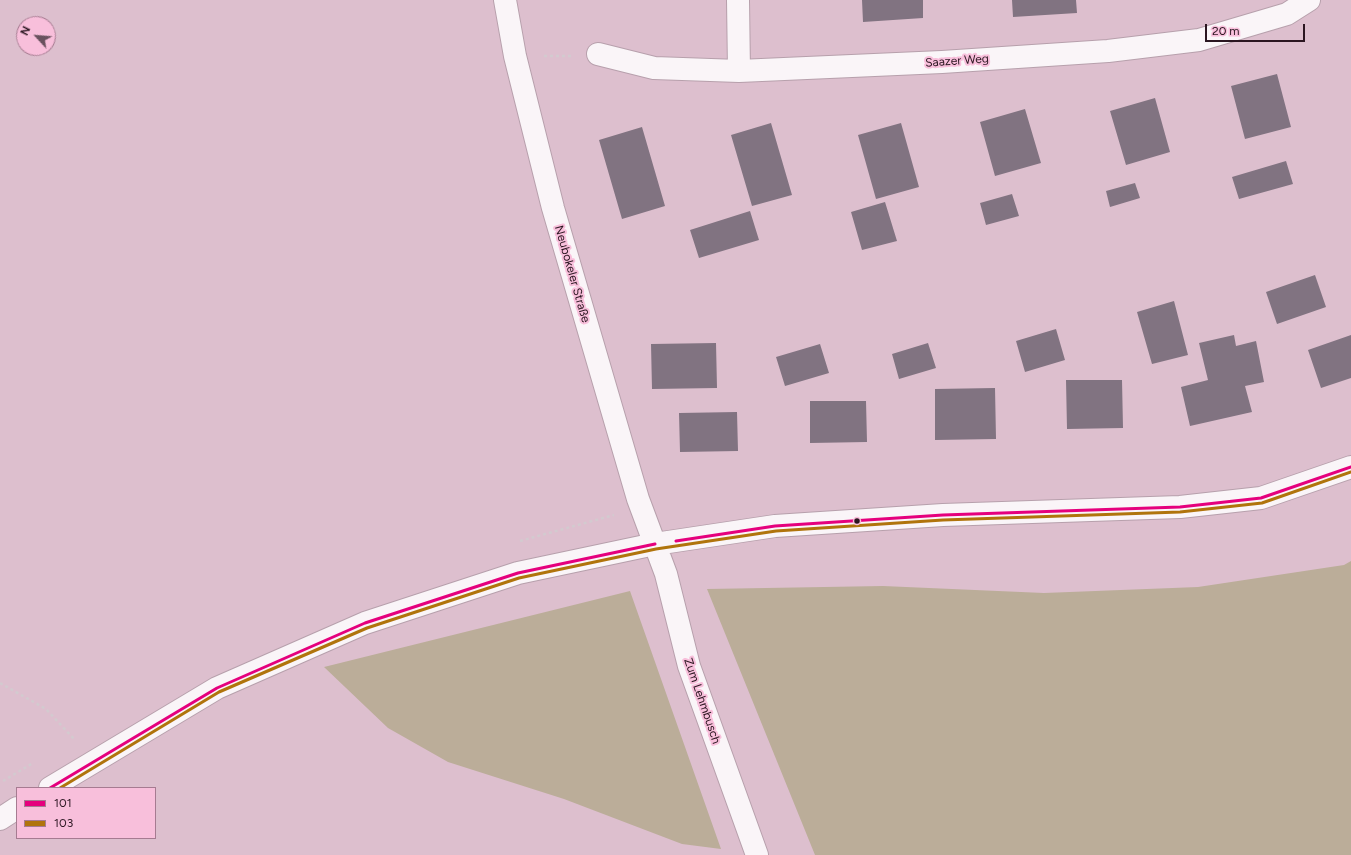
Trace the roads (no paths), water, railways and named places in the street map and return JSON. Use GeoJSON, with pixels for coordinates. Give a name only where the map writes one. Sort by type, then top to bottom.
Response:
{"type":"FeatureCollection","features":[{"type":"Feature","properties":{"kind":"street","name":"Neubokeler Straße"},"geometry":{"type":"LineString","coordinates":[[505,0],[515,56],[555,216],[638,499],[655,544]]}},
{"type":"Feature","properties":{"kind":"street"},"geometry":{"type":"LineString","coordinates":[[738,0],[739,71]]}},
{"type":"Feature","properties":{"kind":"street","name":"Saazer Weg"},"geometry":{"type":"LineString","coordinates":[[598,54],[654,68],[739,71],[942,62],[1108,50],[1199,40],[1287,14],[1309,0]]}},
{"type":"Feature","properties":{"kind":"street"},"geometry":{"type":"LineString","coordinates":[[52,787],[217,688],[365,623],[518,574],[655,544],[783,525],[943,515],[1195,505],[1261,498],[1351,467]]}},
{"type":"Feature","properties":{"kind":"street","name":"Zum Lehmbusch"},"geometry":{"type":"LineString","coordinates":[[655,544],[666,574],[689,666],[757,855]]}},
{"type":"Feature","properties":{"kind":"street"},"geometry":{"type":"LineString","coordinates":[[0,819],[16,809]]}}]}
